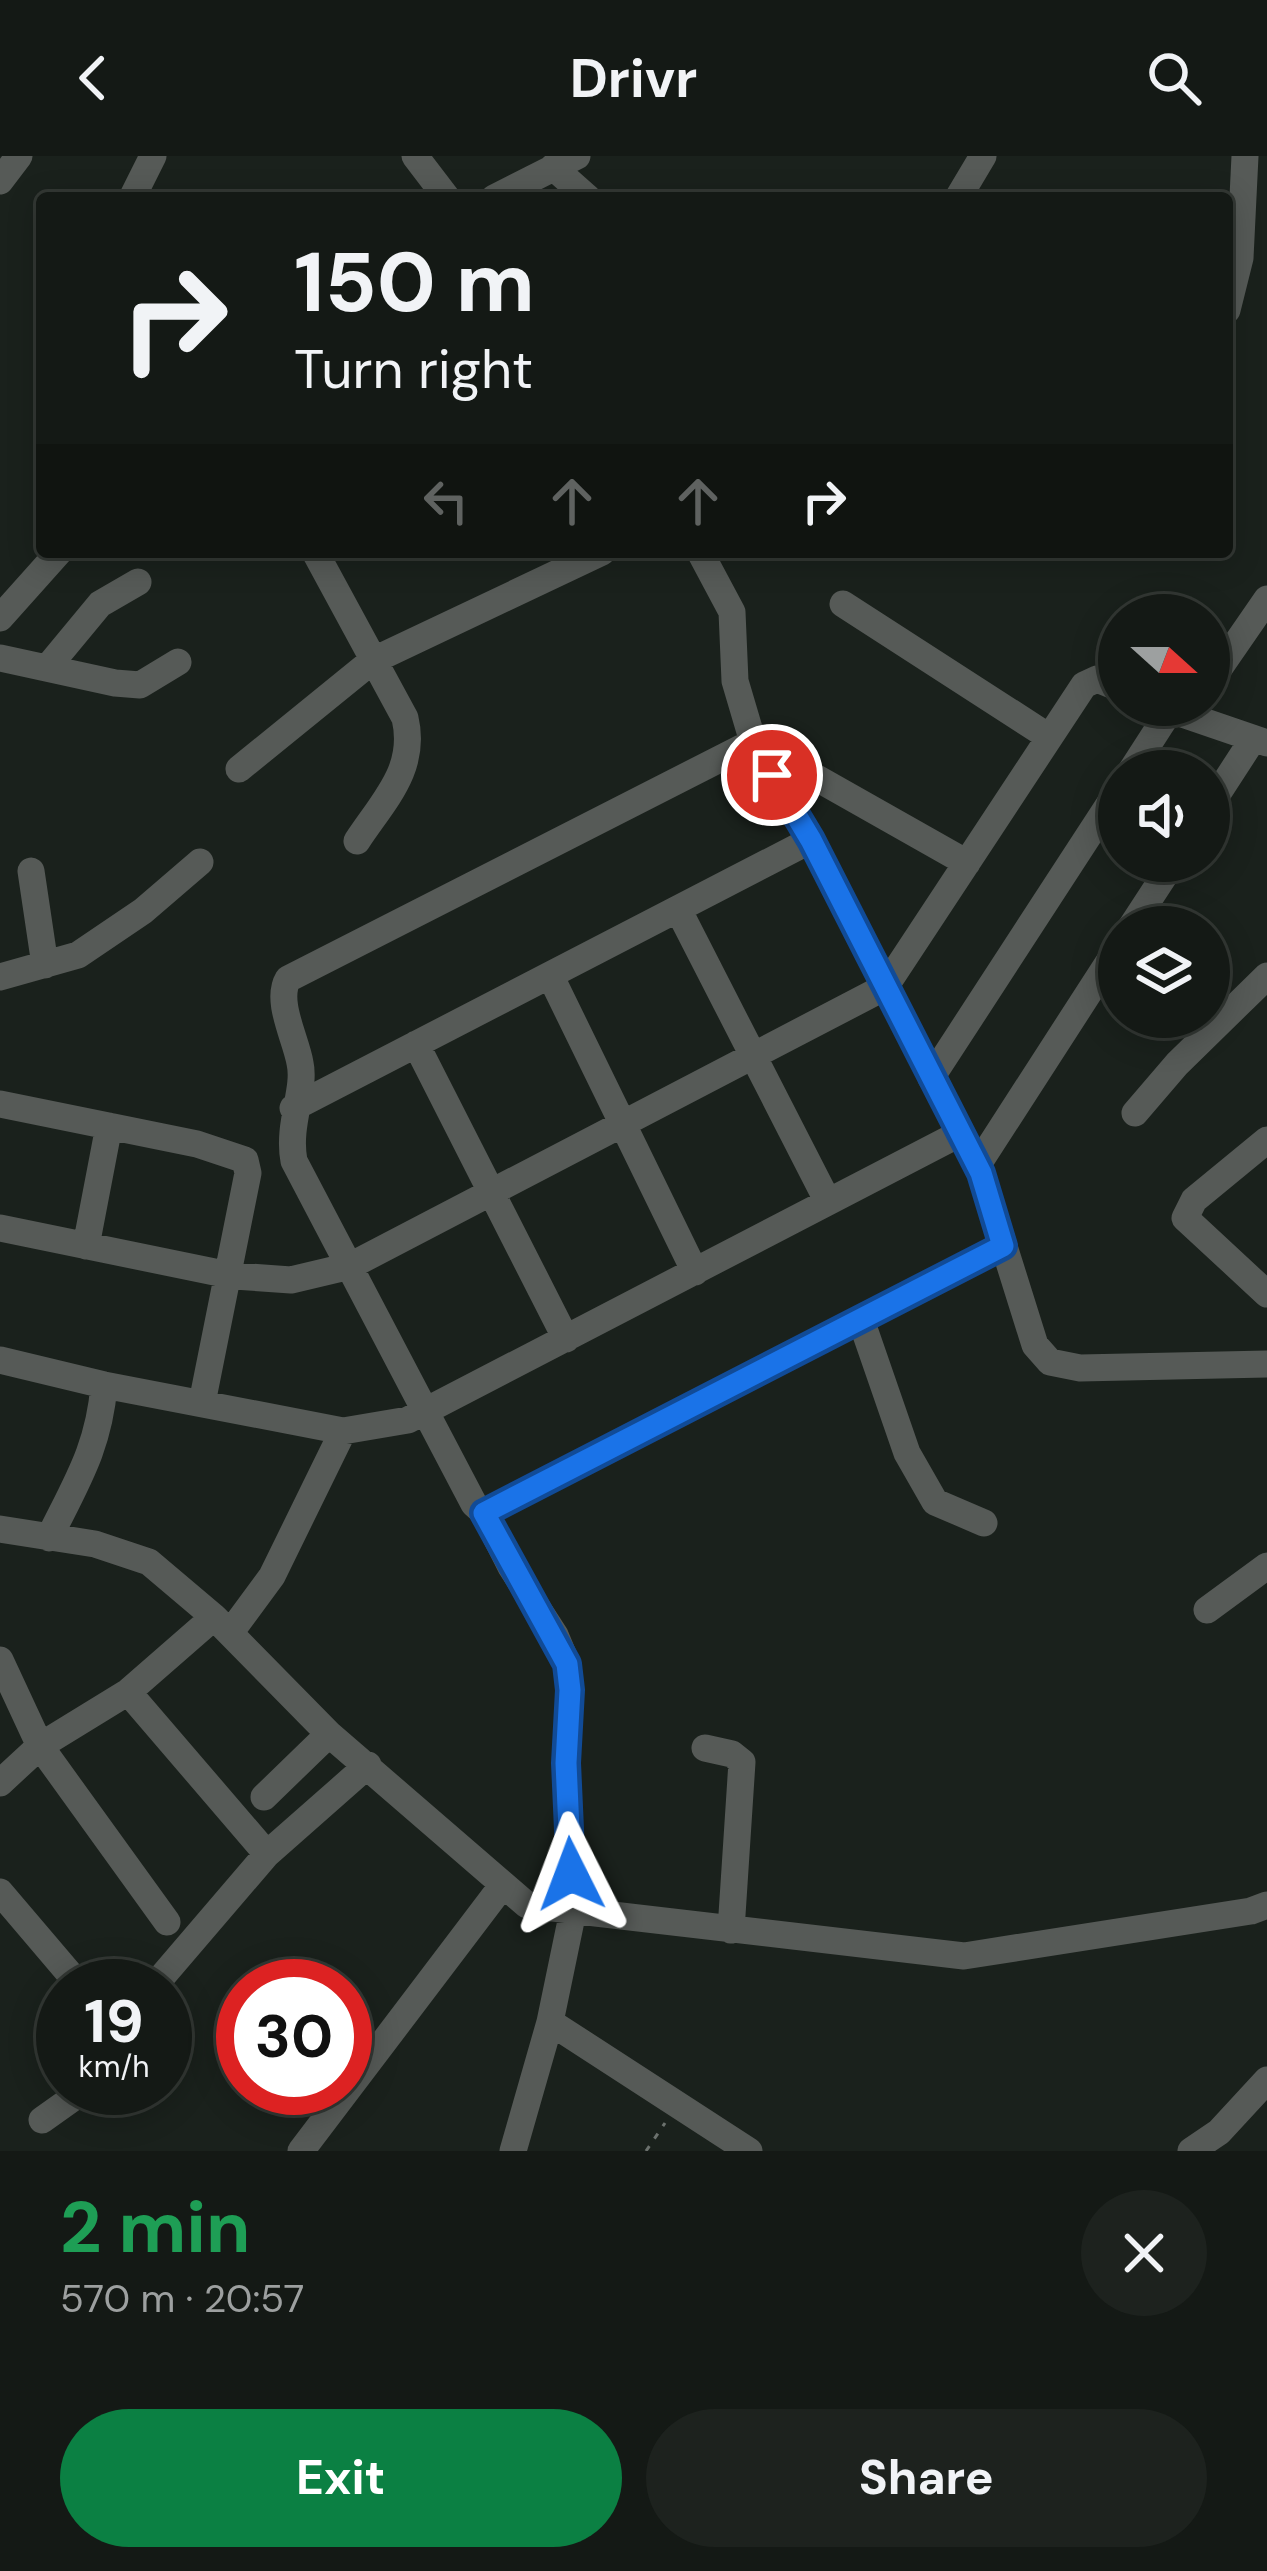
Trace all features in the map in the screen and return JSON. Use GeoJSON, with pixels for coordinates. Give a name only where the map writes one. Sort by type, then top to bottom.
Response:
{"type":"FeatureCollection","features":[{"type":"Feature","properties":{"kind":"street"},"geometry":{"type":"LineString","coordinates":[[0,181],[20,156]]}},
{"type":"Feature","properties":{"kind":"street"},"geometry":{"type":"LineString","coordinates":[[135,192],[153,156]]}},
{"type":"Feature","properties":{"kind":"street"},"geometry":{"type":"LineString","coordinates":[[415,156],[442,192]]}},
{"type":"Feature","properties":{"kind":"street"},"geometry":{"type":"LineString","coordinates":[[961,192],[982,156]]}},
{"type":"Feature","properties":{"kind":"street"},"geometry":{"type":"LineString","coordinates":[[1233,286],[1240,258],[1245,156]]}},
{"type":"Feature","properties":{"kind":"street"},"geometry":{"type":"LineString","coordinates":[[506,192],[565,162],[584,192]]}},
{"type":"Feature","properties":{"kind":"street"},"geometry":{"type":"LineString","coordinates":[[0,618],[53,558]]}},
{"type":"Feature","properties":{"kind":"street"},"geometry":{"type":"LineString","coordinates":[[318,558],[405,718],[411,742],[406,765],[357,841]]}},
{"type":"Feature","properties":{"kind":"street"},"geometry":{"type":"LineString","coordinates":[[239,769],[372,661],[589,558]]}},
{"type":"Feature","properties":{"kind":"street"},"geometry":{"type":"LineString","coordinates":[[703,558],[732,612],[736,680],[753,742],[811,840],[976,1166],[1028,1330],[1050,1362],[1080,1369],[1267,1364]]}},
{"type":"Feature","properties":{"kind":"street"},"geometry":{"type":"LineString","coordinates":[[0,571],[23,590]]}},
{"type":"Feature","properties":{"kind":"street"},"geometry":{"type":"LineString","coordinates":[[47,668],[100,604],[138,582]]}},
{"type":"Feature","properties":{"kind":"street"},"geometry":{"type":"LineString","coordinates":[[1230,653],[1267,599]]}},
{"type":"Feature","properties":{"kind":"street"},"geometry":{"type":"LineString","coordinates":[[843,604],[1049,737]]}},
{"type":"Feature","properties":{"kind":"street"},"geometry":{"type":"LineString","coordinates":[[0,658],[140,685],[178,662]]}},
{"type":"Feature","properties":{"kind":"street"},"geometry":{"type":"LineString","coordinates":[[0,1228],[229,1275],[291,1280],[350,1266],[885,988],[1084,685],[1098,680]]}},
{"type":"Feature","properties":{"kind":"street"},"geometry":{"type":"LineString","coordinates":[[1219,726],[1260,741],[1230,780]]}},
{"type":"Feature","properties":{"kind":"street"},"geometry":{"type":"LineString","coordinates":[[753,742],[967,863]]}},
{"type":"Feature","properties":{"kind":"street"},"geometry":{"type":"LineString","coordinates":[[513,2151],[550,2022],[573,1911],[567,1664],[484,1513],[476,1509],[294,1160],[293,1108],[302,1072],[283,994],[288,979],[753,742]]}},
{"type":"Feature","properties":{"kind":"street"},"geometry":{"type":"LineString","coordinates":[[931,1078],[1098,821]]}},
{"type":"Feature","properties":{"kind":"street"},"geometry":{"type":"LineString","coordinates":[[293,1108],[811,840]]}},
{"type":"Feature","properties":{"kind":"street"},"geometry":{"type":"LineString","coordinates":[[0,977],[77,955],[143,911],[200,862]]}},
{"type":"Feature","properties":{"kind":"street"},"geometry":{"type":"LineString","coordinates":[[31,871],[45,965]]}},
{"type":"Feature","properties":{"kind":"street"},"geometry":{"type":"LineString","coordinates":[[678,909],[828,1202]]}},
{"type":"Feature","properties":{"kind":"street"},"geometry":{"type":"LineString","coordinates":[[550,975],[695,1272]]}},
{"type":"Feature","properties":{"kind":"street"},"geometry":{"type":"LineString","coordinates":[[1136,1113],[1177,1064],[1267,976]]}},
{"type":"Feature","properties":{"kind":"street"},"geometry":{"type":"LineString","coordinates":[[976,1166],[1098,978]]}},
{"type":"Feature","properties":{"kind":"street"},"geometry":{"type":"LineString","coordinates":[[416,1045],[566,1340]]}},
{"type":"Feature","properties":{"kind":"street"},"geometry":{"type":"LineString","coordinates":[[0,1104],[197,1144],[245,1160],[248,1173],[202,1403]]}},
{"type":"Feature","properties":{"kind":"street"},"geometry":{"type":"LineString","coordinates":[[86,1246],[110,1126]]}},
{"type":"Feature","properties":{"kind":"street"},"geometry":{"type":"LineString","coordinates":[[0,1360],[343,1431],[388,1424],[426,1413],[959,1133]]}},
{"type":"Feature","properties":{"kind":"street"},"geometry":{"type":"LineString","coordinates":[[1267,1140],[1194,1200],[1185,1218],[1267,1294]]}},
{"type":"Feature","properties":{"kind":"street"},"geometry":{"type":"LineString","coordinates":[[484,1513],[1003,1246]]}},
{"type":"Feature","properties":{"kind":"street"},"geometry":{"type":"LineString","coordinates":[[861,1320],[907,1454],[935,1502],[984,1522]]}},
{"type":"Feature","properties":{"kind":"street"},"geometry":{"type":"LineString","coordinates":[[49,1538],[92,1452],[104,1385]]}},
{"type":"Feature","properties":{"kind":"street"},"geometry":{"type":"LineString","coordinates":[[0,1783],[40,1746],[128,1692],[222,1625],[272,1576],[343,1431]]}},
{"type":"Feature","properties":{"kind":"street"},"geometry":{"type":"LineString","coordinates":[[0,1529],[95,1544],[149,1562],[222,1625],[329,1734],[527,1905],[964,1956],[1267,1906]]}},
{"type":"Feature","properties":{"kind":"street"},"geometry":{"type":"LineString","coordinates":[[1207,1610],[1267,1566]]}},
{"type":"Feature","properties":{"kind":"street"},"geometry":{"type":"LineString","coordinates":[[0,1660],[40,1746],[167,1922]]}},
{"type":"Feature","properties":{"kind":"street"},"geometry":{"type":"LineString","coordinates":[[128,1692],[268,1854]]}},
{"type":"Feature","properties":{"kind":"street"},"geometry":{"type":"LineString","coordinates":[[264,1797],[329,1734]]}},
{"type":"Feature","properties":{"kind":"street"},"geometry":{"type":"LineString","coordinates":[[705,1748],[732,1754],[742,1762],[731,1930]]}},
{"type":"Feature","properties":{"kind":"street"},"geometry":{"type":"LineString","coordinates":[[177,1959],[268,1854],[368,1765]]}},
{"type":"Feature","properties":{"kind":"street"},"geometry":{"type":"LineString","coordinates":[[301,2151],[502,1886]]}},
{"type":"Feature","properties":{"kind":"street"},"geometry":{"type":"LineString","coordinates":[[0,1892],[57,1959]]}},
{"type":"Feature","properties":{"kind":"street"},"geometry":{"type":"LineString","coordinates":[[550,2022],[749,2151]]}},
{"type":"Feature","properties":{"kind":"street"},"geometry":{"type":"LineString","coordinates":[[1191,2151],[1220,2132],[1267,2080]]}},
{"type":"Feature","properties":{"kind":"street"},"geometry":{"type":"LineString","coordinates":[[42,2120],[49,2115]]}},
{"type":"Feature","properties":{"kind":"path"},"geometry":{"type":"LineString","coordinates":[[646,2151],[677,2104]]}},
{"type":"Feature","properties":{"kind":"route"},"geometry":{"type":"LineString","coordinates":[[571,1874],[567,1664],[484,1513],[1003,1246],[981,1173],[811,840],[772,775]]}}]}
